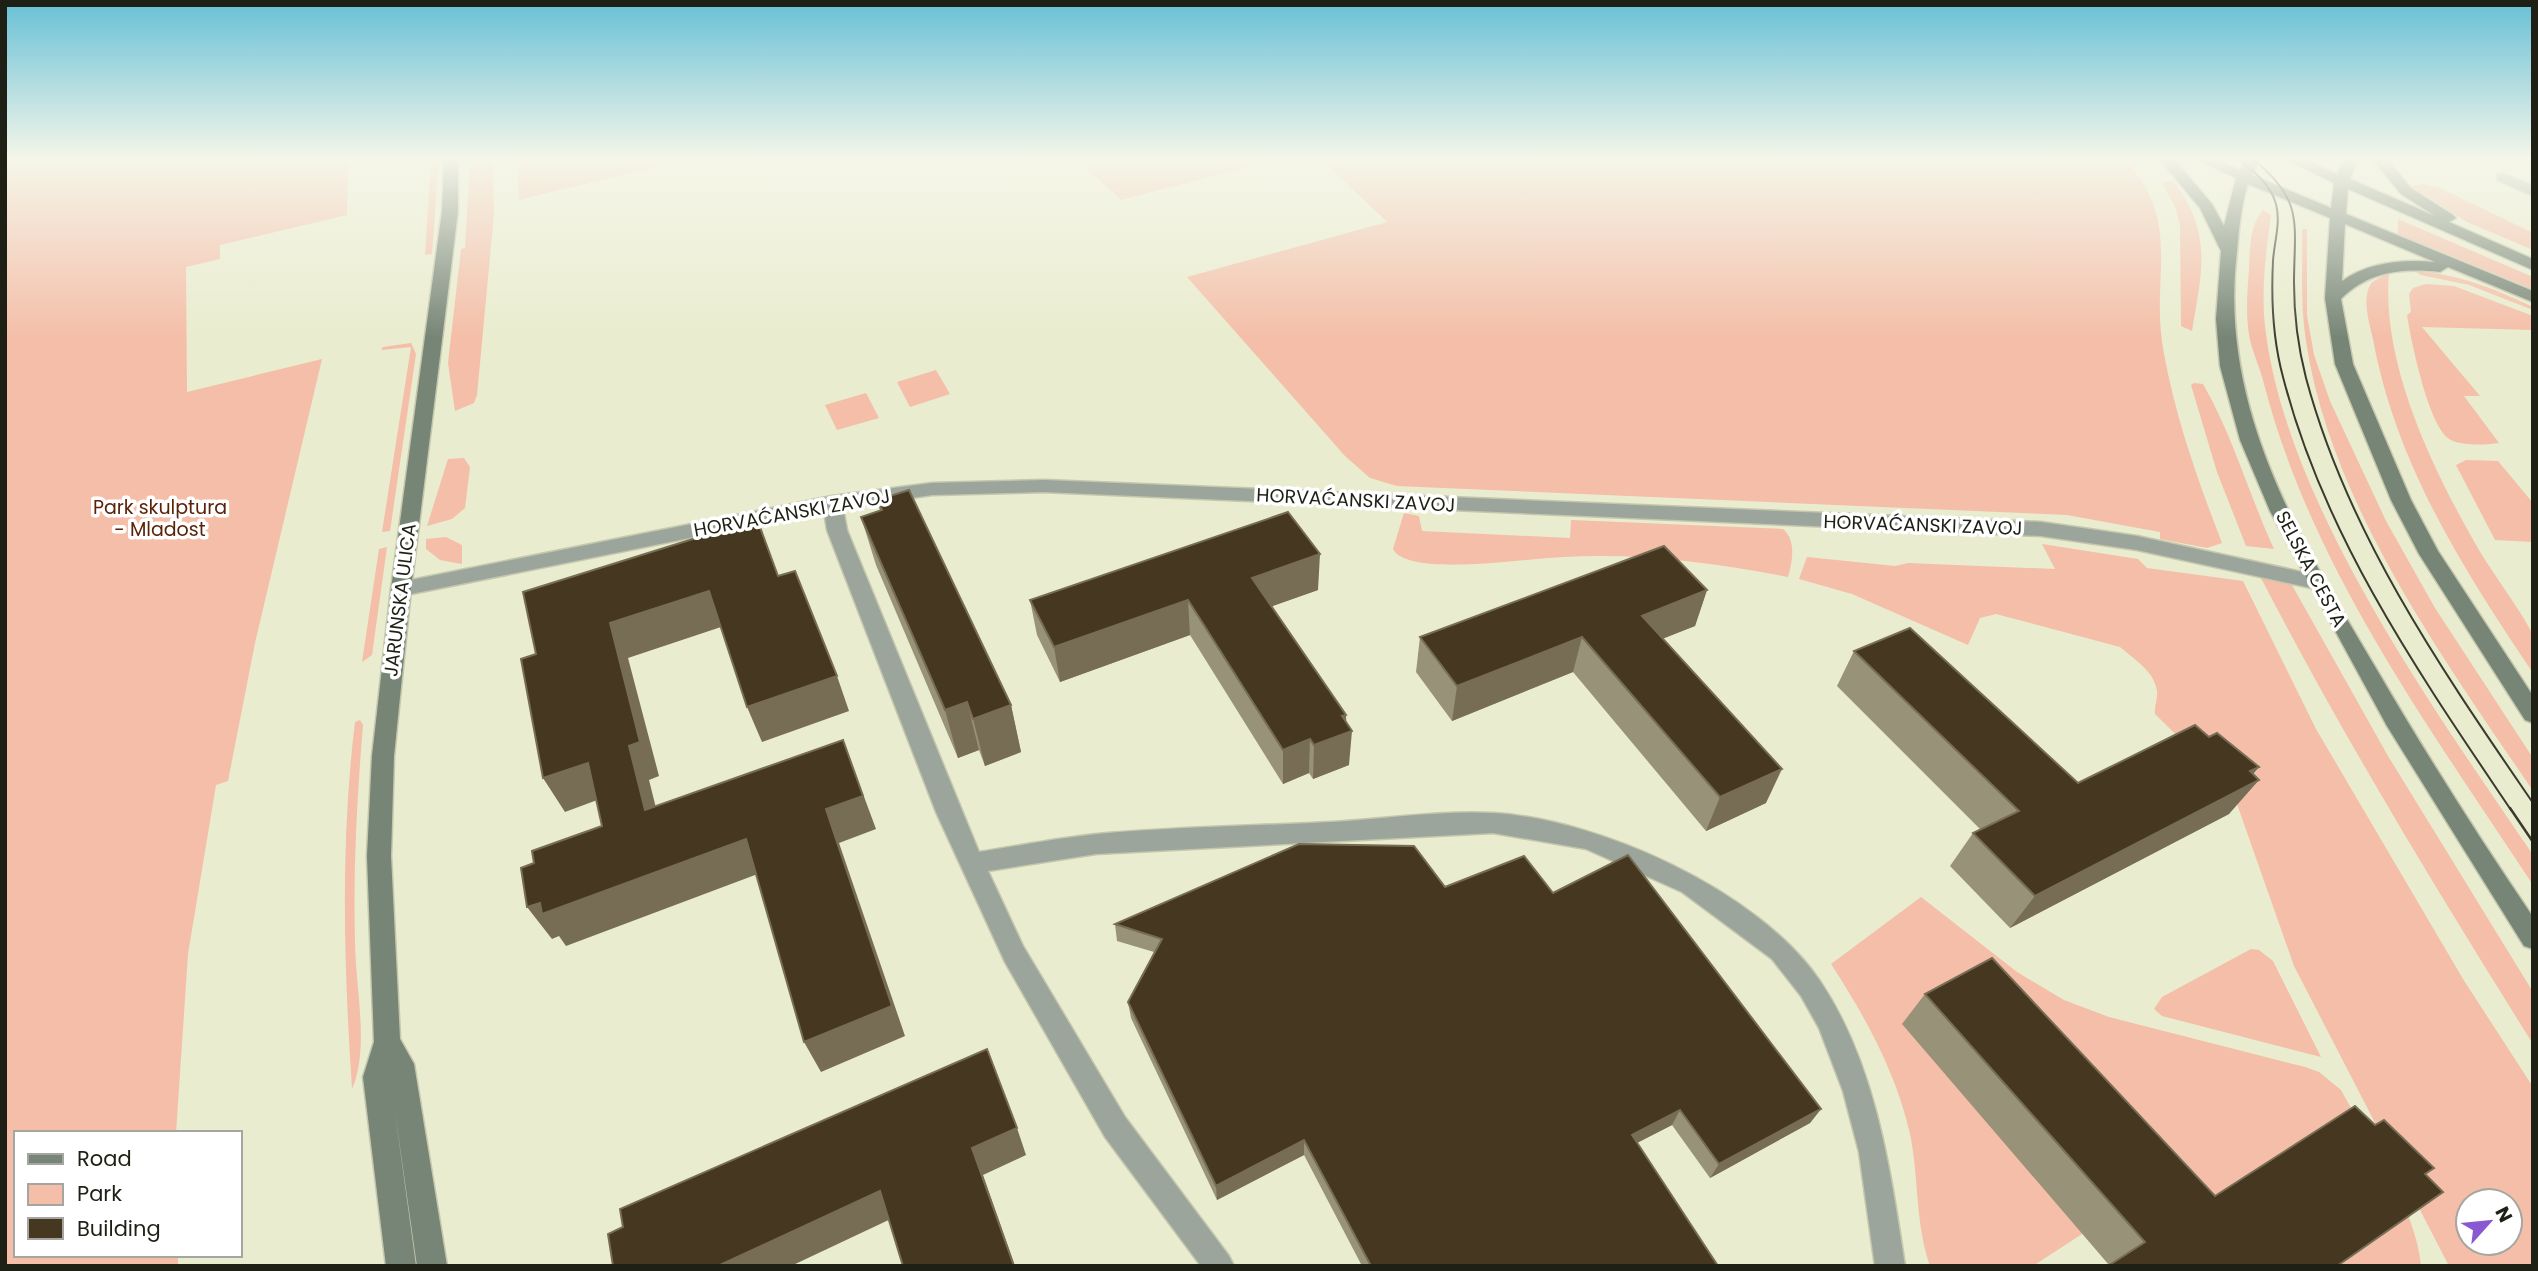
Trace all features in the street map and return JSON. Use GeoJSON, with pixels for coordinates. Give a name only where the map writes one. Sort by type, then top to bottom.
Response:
{"type":"FeatureCollection","features":[{"type":"Feature","properties":{"kind":"main road","name":"JARUNSKA ULICA"},"geometry":{"type":"LineString","coordinates":[[401,1266],[387,1175],[377,1077],[387,1042],[379,856],[383,756],[401,589],[449,219]]}},
{"type":"Feature","properties":{"kind":"main road"},"geometry":{"type":"LineString","coordinates":[[2212,219],[2229,251]]}},
{"type":"Feature","properties":{"kind":"main road","name":"SELSKA CESTA"},"geometry":{"type":"LineString","coordinates":[[2235,219],[2229,251],[2224,320],[2230,368],[2270,491],[2316,582],[2478,857],[2533,938]]}},
{"type":"Feature","properties":{"kind":"main road"},"geometry":{"type":"LineString","coordinates":[[2336,219],[2333,298],[2344,364],[2401,500],[2443,576],[2533,714]]}},
{"type":"Feature","properties":{"kind":"main road"},"geometry":{"type":"LineString","coordinates":[[2342,219],[2533,297]]}},
{"type":"Feature","properties":{"kind":"main road"},"geometry":{"type":"LineString","coordinates":[[2426,219],[2533,265]]}},
{"type":"Feature","properties":{"kind":"main road"},"geometry":{"type":"LineString","coordinates":[[2452,219],[2533,265]]}},
{"type":"Feature","properties":{"kind":"main road"},"geometry":{"type":"LineString","coordinates":[[2333,298],[2341,289],[2367,274],[2404,264],[2455,270],[2498,282]]}},
{"type":"Feature","properties":{"kind":"main road","name":"JARUNSKA ULICA"},"geometry":{"type":"LineString","coordinates":[[387,1042],[401,1064],[432,1266]]}},
{"type":"Feature","properties":{"kind":"street","name":"HORVAĆANSKI ZAVOJ"},"geometry":{"type":"LineString","coordinates":[[401,589],[832,503],[932,489],[1044,486],[2041,530],[2158,547],[2316,582]]}},
{"type":"Feature","properties":{"kind":"street"},"geometry":{"type":"LineString","coordinates":[[832,503],[847,555],[948,812],[1014,954],[1115,1127],[1219,1266]]}},
{"type":"Feature","properties":{"kind":"street"},"geometry":{"type":"LineString","coordinates":[[973,863],[1096,844],[1493,823],[1589,840],[1691,885],[1781,951],[1810,988],[1830,1022],[1857,1091],[1873,1152],[1889,1266]]}},
{"type":"Feature","properties":{"kind":"green space","name":"Park skulptura - Mladost"},"geometry":{"type":"Polygon","coordinates":[[[5,219],[329,219],[220,245],[220,259],[186,267],[187,392],[322,359],[255,643],[228,781],[216,785],[188,954],[176,1131],[14,1131],[14,1257],[178,1257],[178,1266],[5,1266],[5,219]]]}},
{"type":"Feature","properties":{"kind":"green space"},"geometry":{"type":"Polygon","coordinates":[[[427,219],[435,219],[432,254],[425,255],[427,219]]]}},
{"type":"Feature","properties":{"kind":"green space"},"geometry":{"type":"Polygon","coordinates":[[[467,219],[494,219],[477,395],[474,403],[455,411],[448,363],[461,249],[465,248],[467,219]]]}},
{"type":"Feature","properties":{"kind":"green space"},"geometry":{"type":"Polygon","coordinates":[[[1384,219],[2157,219],[2161,253],[2160,326],[2164,354],[2188,450],[2222,543],[2207,548],[2160,539],[2160,532],[2067,515],[1397,486],[1370,478],[1345,456],[1187,277],[1387,222],[1384,219]]]}},
{"type":"Feature","properties":{"kind":"green space"},"geometry":{"type":"Polygon","coordinates":[[[2178,219],[2194,219],[2199,235],[2201,271],[2192,331],[2181,326],[2178,219]]]}},
{"type":"Feature","properties":{"kind":"green space"},"geometry":{"type":"Polygon","coordinates":[[[2257,219],[2270,219],[2264,285],[2265,326],[2278,394],[2301,463],[2332,533],[2369,602],[2452,736],[2533,855],[2533,885],[2378,645],[2312,518],[2285,452],[2251,344],[2247,298],[2251,238],[2257,219]]]}},
{"type":"Feature","properties":{"kind":"green space"},"geometry":{"type":"Polygon","coordinates":[[[2399,219],[2533,277],[2533,289],[2398,234],[2399,219]]]}},
{"type":"Feature","properties":{"kind":"green space"},"geometry":{"type":"Polygon","coordinates":[[[2463,219],[2505,219],[2533,233],[2533,250],[2463,219]]]}},
{"type":"Feature","properties":{"kind":"green space"},"geometry":{"type":"Polygon","coordinates":[[[2302,229],[2307,229],[2307,315],[2314,355],[2330,401],[2386,521],[2435,608],[2533,758],[2533,791],[2428,633],[2395,577],[2365,520],[2339,461],[2319,401],[2306,341],[2302,299],[2302,229]]]}},
{"type":"Feature","properties":{"kind":"green space"},"geometry":{"type":"Polygon","coordinates":[[[2414,271],[2446,275],[2475,283],[2533,307],[2533,310],[2469,285],[2421,275],[2414,271]]]}},
{"type":"Feature","properties":{"kind":"green space"},"geometry":{"type":"Polygon","coordinates":[[[2389,273],[2393,344],[2414,417],[2462,519],[2530,629],[2534,640],[2533,673],[2482,595],[2435,514],[2398,429],[2384,385],[2366,302],[2372,282],[2389,273]]]}},
{"type":"Feature","properties":{"kind":"green space"},"geometry":{"type":"Polygon","coordinates":[[[2426,284],[2454,286],[2533,316],[2533,330],[2422,327],[2480,396],[2464,396],[2499,443],[2456,442],[2443,433],[2435,420],[2422,383],[2407,315],[2411,312],[2409,294],[2413,288],[2426,284]]]}},
{"type":"Feature","properties":{"kind":"green space"},"geometry":{"type":"Polygon","coordinates":[[[411,343],[416,354],[390,531],[382,532],[411,347],[381,350],[383,347],[411,343]]]}},
{"type":"Feature","properties":{"kind":"green space"},"geometry":{"type":"Polygon","coordinates":[[[936,370],[950,394],[910,407],[897,382],[936,370]]]}},
{"type":"Feature","properties":{"kind":"green space"},"geometry":{"type":"Polygon","coordinates":[[[2203,384],[2214,404],[2274,549],[2246,546],[2217,472],[2191,385],[2203,384]]]}},
{"type":"Feature","properties":{"kind":"green space"},"geometry":{"type":"Polygon","coordinates":[[[866,393],[879,418],[837,430],[825,405],[866,393]]]}},
{"type":"Feature","properties":{"kind":"green space"},"geometry":{"type":"Polygon","coordinates":[[[464,458],[470,467],[465,508],[452,519],[427,526],[448,459],[464,458]]]}},
{"type":"Feature","properties":{"kind":"green space"},"geometry":{"type":"Polygon","coordinates":[[[2466,460],[2498,461],[2533,503],[2533,542],[2495,540],[2456,465],[2466,460]]]}},
{"type":"Feature","properties":{"kind":"green space"},"geometry":{"type":"Polygon","coordinates":[[[1404,513],[1419,516],[1422,531],[1570,538],[1571,520],[1783,529],[1790,539],[1792,558],[1788,577],[1658,558],[1561,557],[1455,565],[1415,562],[1401,557],[1393,549],[1404,513]]]}},
{"type":"Feature","properties":{"kind":"green space"},"geometry":{"type":"Polygon","coordinates":[[[446,537],[462,545],[462,564],[440,560],[426,549],[426,539],[446,537]]]}},
{"type":"Feature","properties":{"kind":"green space"},"geometry":{"type":"Polygon","coordinates":[[[2042,544],[2138,559],[2147,568],[2243,581],[2316,729],[2463,979],[2533,1087],[2533,1266],[2449,1266],[2294,966],[2237,804],[2212,770],[2155,714],[2155,684],[2143,666],[2120,647],[1996,614],[1980,618],[1968,645],[1852,594],[1799,579],[1807,557],[1895,566],[1908,563],[2055,569],[2042,544]]]}},
{"type":"Feature","properties":{"kind":"green space"},"geometry":{"type":"Polygon","coordinates":[[[387,547],[372,655],[362,662],[379,549],[387,547]]]}},
{"type":"Feature","properties":{"kind":"green space"},"geometry":{"type":"Polygon","coordinates":[[[2261,578],[2288,578],[2388,756],[2533,992],[2533,1044],[2358,755],[2261,578]]]}},
{"type":"Feature","properties":{"kind":"green space"},"geometry":{"type":"Polygon","coordinates":[[[360,720],[363,725],[356,833],[355,913],[361,1036],[357,1073],[352,1089],[345,951],[345,860],[350,768],[355,722],[360,720]]]}},
{"type":"Feature","properties":{"kind":"green space"},"geometry":{"type":"Polygon","coordinates":[[[1921,897],[2017,972],[2064,1000],[2109,1017],[2319,1072],[2341,1090],[2390,1176],[2410,1221],[2421,1266],[2329,1266],[2161,1234],[2082,1234],[2033,1266],[1930,1266],[1919,1217],[1913,1150],[1897,1089],[1878,1045],[1831,964],[1921,897]]]}},
{"type":"Feature","properties":{"kind":"green space"},"geometry":{"type":"Polygon","coordinates":[[[2251,949],[2259,950],[2273,961],[2321,1057],[2162,1016],[2154,1009],[2162,997],[2251,949]]]}},
{"type":"Feature","properties":{"kind":"building"},"geometry":{"type":"Polygon","coordinates":[[[909,490],[1011,705],[973,719],[967,702],[945,710],[861,517],[882,510],[877,500],[909,490]]]}},
{"type":"Feature","properties":{"kind":"building"},"geometry":{"type":"Polygon","coordinates":[[[1288,512],[1320,554],[1252,578],[1346,715],[1342,716],[1352,731],[1314,745],[1310,739],[1283,750],[1188,600],[1054,647],[1030,600],[1288,512]]]}},
{"type":"Feature","properties":{"kind":"building"},"geometry":{"type":"Polygon","coordinates":[[[757,519],[778,576],[795,571],[837,676],[747,707],[709,591],[610,623],[640,742],[629,746],[645,810],[843,740],[863,796],[826,809],[892,1006],[804,1042],[746,839],[542,914],[540,903],[527,907],[521,868],[534,863],[532,851],[602,826],[588,763],[543,778],[521,659],[536,654],[523,592],[757,519]]]}},
{"type":"Feature","properties":{"kind":"building"},"geometry":{"type":"Polygon","coordinates":[[[1664,546],[1707,590],[1642,616],[1782,769],[1720,797],[1582,637],[1457,686],[1420,637],[1664,546]]]}},
{"type":"Feature","properties":{"kind":"building"},"geometry":{"type":"Polygon","coordinates":[[[1910,628],[2078,783],[2195,725],[2209,737],[2217,733],[2259,767],[2250,771],[2259,780],[2035,896],[1973,833],[2019,811],[1854,651],[1910,628]]]}},
{"type":"Feature","properties":{"kind":"building"},"geometry":{"type":"Polygon","coordinates":[[[1299,844],[1414,846],[1445,887],[1524,856],[1553,893],[1628,855],[1821,1109],[1719,1164],[1680,1110],[1632,1135],[1718,1266],[1371,1266],[1304,1140],[1216,1186],[1128,1002],[1162,939],[1115,924],[1299,844]]]}},
{"type":"Feature","properties":{"kind":"building"},"geometry":{"type":"Polygon","coordinates":[[[1992,958],[2215,1196],[2355,1106],[2375,1125],[2384,1120],[2434,1168],[2425,1174],[2443,1192],[2337,1266],[2108,1266],[2145,1242],[1925,994],[1992,958]]]}},
{"type":"Feature","properties":{"kind":"building"},"geometry":{"type":"Polygon","coordinates":[[[987,1049],[1017,1128],[972,1148],[1014,1266],[903,1266],[880,1191],[718,1266],[613,1266],[608,1234],[623,1227],[620,1209],[987,1049]]]}},
{"type":"Feature","properties":{"kind":"tram line"},"geometry":{"type":"LineString","coordinates":[[2278,219],[2272,290],[2277,349],[2301,436],[2323,493],[2378,603],[2511,810]]}},
{"type":"Feature","properties":{"kind":"tram line"},"geometry":{"type":"LineString","coordinates":[[2294,219],[2295,307],[2301,355],[2324,436],[2346,492],[2372,546],[2432,651],[2533,803]]}},
{"type":"Feature","properties":{"kind":"tram line"},"geometry":{"type":"LineString","coordinates":[[2510,808],[2533,842]]}}]}
